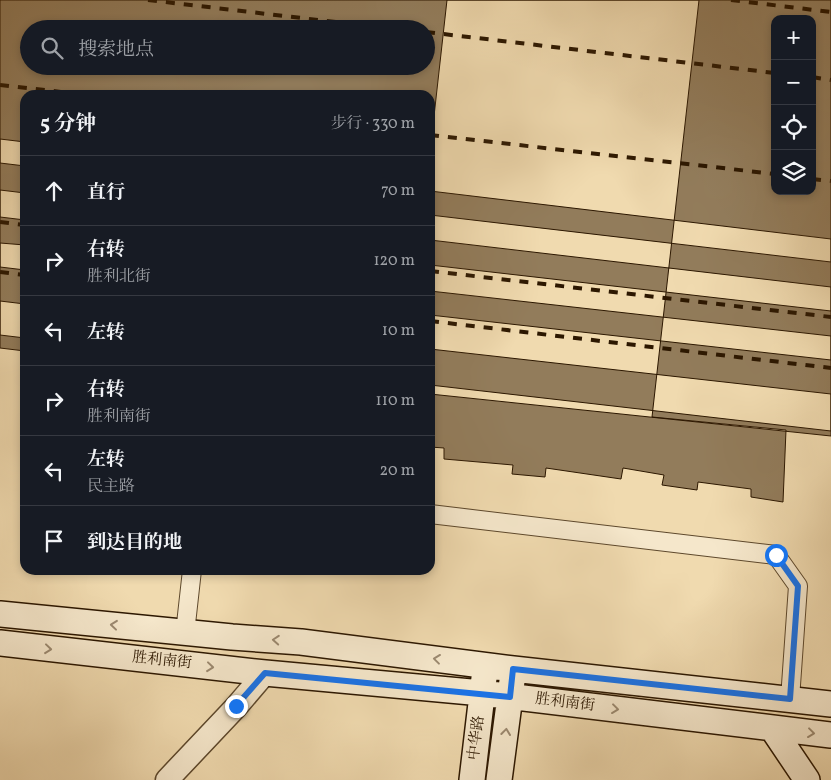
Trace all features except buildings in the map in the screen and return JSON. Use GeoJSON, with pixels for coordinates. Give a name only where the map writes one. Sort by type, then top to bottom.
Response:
{"type":"FeatureCollection","features":[{"type":"Feature","properties":{"kind":"main road","name":"胜利南街"},"geometry":{"type":"LineString","coordinates":[[0,614],[185,633],[301,642],[513,669],[831,704]]}},
{"type":"Feature","properties":{"kind":"main road","name":"胜利南街"},"geometry":{"type":"LineString","coordinates":[[0,644],[510,697],[831,735]]}},
{"type":"Feature","properties":{"kind":"main road","name":"中华路"},"geometry":{"type":"LineString","coordinates":[[472,780],[486,665]]}},
{"type":"Feature","properties":{"kind":"main road"},"geometry":{"type":"LineString","coordinates":[[500,780],[513,669]]}},
{"type":"Feature","properties":{"kind":"main road"},"geometry":{"type":"LineString","coordinates":[[772,728],[807,780]]}},
{"type":"Feature","properties":{"kind":"street"},"geometry":{"type":"LineString","coordinates":[[435,515],[776,555],[798,586],[790,699]]}},
{"type":"Feature","properties":{"kind":"street"},"geometry":{"type":"LineString","coordinates":[[185,633],[191,575]]}},
{"type":"Feature","properties":{"kind":"street"},"geometry":{"type":"LineString","coordinates":[[167,780],[265,673]]}},
{"type":"Feature","properties":{"kind":"railway"},"geometry":{"type":"LineString","coordinates":[[148,0],[318,20]]}},
{"type":"Feature","properties":{"kind":"railway"},"geometry":{"type":"LineString","coordinates":[[731,0],[831,12]]}},
{"type":"Feature","properties":{"kind":"railway"},"geometry":{"type":"LineString","coordinates":[[435,33],[771,73]]}},
{"type":"Feature","properties":{"kind":"railway"},"geometry":{"type":"LineString","coordinates":[[816,78],[831,80]]}},
{"type":"Feature","properties":{"kind":"railway"},"geometry":{"type":"LineString","coordinates":[[0,85],[44,90]]}},
{"type":"Feature","properties":{"kind":"railway"},"geometry":{"type":"LineString","coordinates":[[435,136],[771,174]]}},
{"type":"Feature","properties":{"kind":"railway"},"geometry":{"type":"LineString","coordinates":[[816,179],[831,181]]}},
{"type":"Feature","properties":{"kind":"railway"},"geometry":{"type":"LineString","coordinates":[[0,222],[20,224]]}},
{"type":"Feature","properties":{"kind":"railway"},"geometry":{"type":"LineString","coordinates":[[0,272],[20,274]]}},
{"type":"Feature","properties":{"kind":"railway"},"geometry":{"type":"LineString","coordinates":[[435,272],[831,317]]}},
{"type":"Feature","properties":{"kind":"railway"},"geometry":{"type":"LineString","coordinates":[[435,322],[831,368]]}},
{"type":"Feature","properties":{"kind":"route"},"geometry":{"type":"LineString","coordinates":[[236,706],[265,673],[510,697],[513,669],[790,699],[798,586],[776,555]]}}]}
